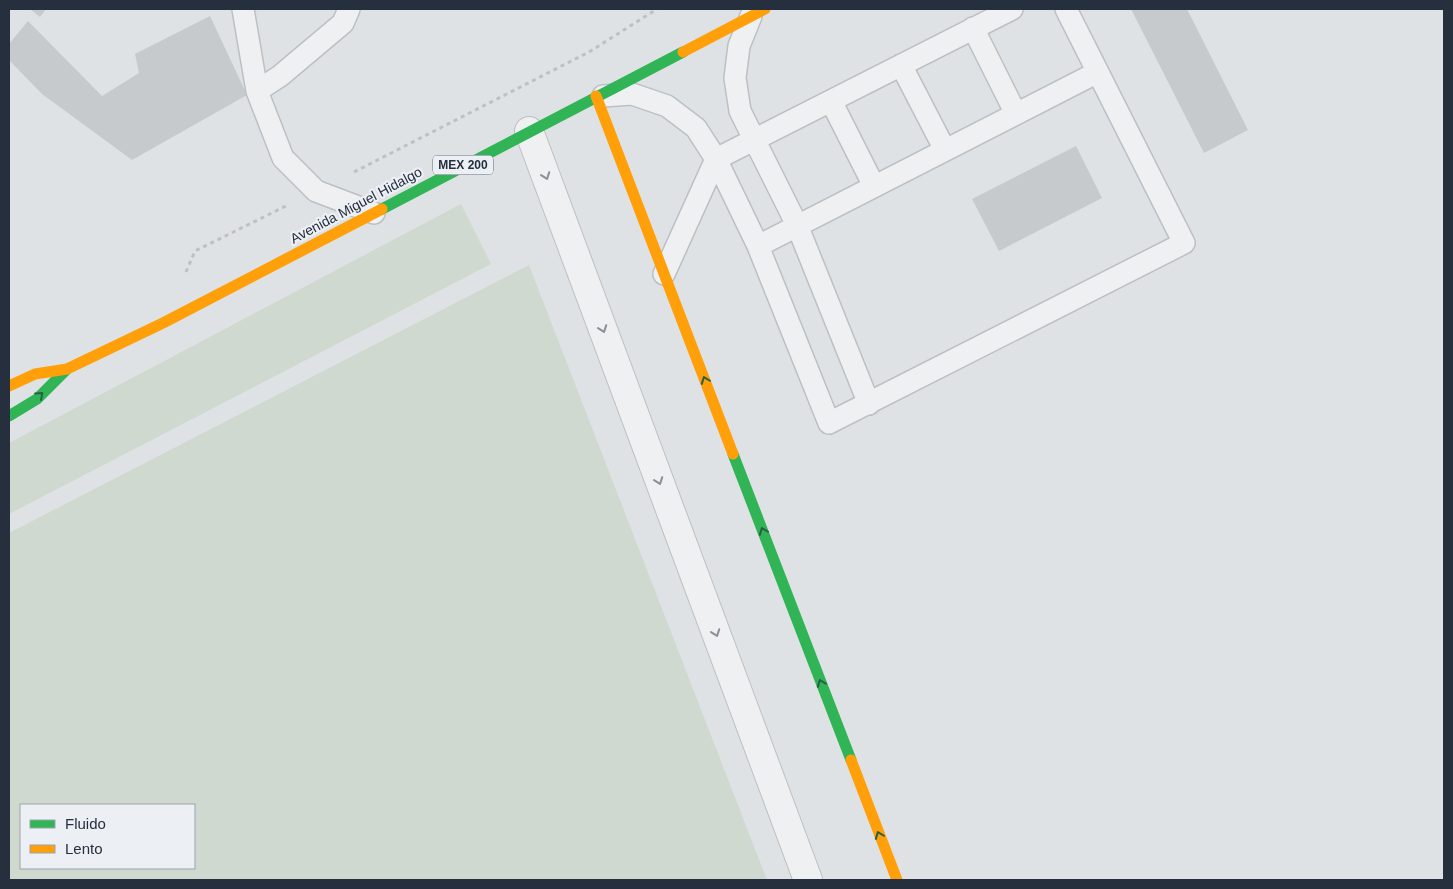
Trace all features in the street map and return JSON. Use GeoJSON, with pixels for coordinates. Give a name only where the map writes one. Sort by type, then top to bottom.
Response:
{"type":"FeatureCollection","features":[{"type":"Feature","properties":{"kind":"main road","name":"Avenida Miguel Hidalgo"},"geometry":{"type":"LineString","coordinates":[[9,386],[35,374],[67,369],[163,323],[758,12]]}},
{"type":"Feature","properties":{"kind":"main road"},"geometry":{"type":"LineString","coordinates":[[596,96],[897,880]]}},
{"type":"Feature","properties":{"kind":"main road","name":"Avenida Miguel Hidalgo"},"geometry":{"type":"LineString","coordinates":[[9,416],[37,399],[67,369]]}},
{"type":"Feature","properties":{"kind":"street"},"geometry":{"type":"LineString","coordinates":[[529,131],[808,880]]}},
{"type":"Feature","properties":{"kind":"lane"},"geometry":{"type":"LineString","coordinates":[[243,9],[257,91],[283,158],[316,191],[374,212]]}},
{"type":"Feature","properties":{"kind":"lane"},"geometry":{"type":"LineString","coordinates":[[257,91],[280,76],[343,23],[349,9]]}},
{"type":"Feature","properties":{"kind":"lane"},"geometry":{"type":"LineString","coordinates":[[664,274],[716,160],[1012,9]]}},
{"type":"Feature","properties":{"kind":"lane"},"geometry":{"type":"LineString","coordinates":[[596,96],[632,94],[667,106],[696,128],[716,160],[758,246],[829,423],[1184,243],[1066,9]]}},
{"type":"Feature","properties":{"kind":"lane"},"geometry":{"type":"LineString","coordinates":[[758,12],[739,46],[735,78],[740,111],[796,226],[869,404]]}},
{"type":"Feature","properties":{"kind":"lane"},"geometry":{"type":"LineString","coordinates":[[973,28],[1016,114]]}},
{"type":"Feature","properties":{"kind":"lane"},"geometry":{"type":"LineString","coordinates":[[901,65],[945,150]]}},
{"type":"Feature","properties":{"kind":"lane"},"geometry":{"type":"LineString","coordinates":[[758,246],[1098,72]]}},
{"type":"Feature","properties":{"kind":"lane"},"geometry":{"type":"LineString","coordinates":[[830,101],[874,186]]}},
{"type":"Feature","properties":{"kind":"path"},"geometry":{"type":"LineString","coordinates":[[163,323],[195,251],[589,52],[656,9]]}},
{"type":"Feature","properties":{"kind":"shaded area"},"geometry":{"type":"Polygon","coordinates":[[[461,204],[491,264],[9,514],[9,443],[461,204]]]}},
{"type":"Feature","properties":{"kind":"shaded area"},"geometry":{"type":"Polygon","coordinates":[[[529,265],[767,880],[9,880],[9,533],[529,265]]]}},
{"type":"Feature","properties":{"kind":"building"},"geometry":{"type":"Polygon","coordinates":[[[30,9],[46,9],[40,17],[30,9]]]}},
{"type":"Feature","properties":{"kind":"building"},"geometry":{"type":"Polygon","coordinates":[[[1131,9],[1187,9],[1248,130],[1204,153],[1131,9]]]}},
{"type":"Feature","properties":{"kind":"building"},"geometry":{"type":"Polygon","coordinates":[[[210,16],[247,95],[132,160],[42,94],[9,60],[9,44],[28,21],[102,96],[139,73],[135,54],[210,16]]]}},
{"type":"Feature","properties":{"kind":"building"},"geometry":{"type":"Polygon","coordinates":[[[1076,146],[1102,198],[999,251],[972,199],[1076,146]]]}},
{"type":"Feature","properties":{"kind":"traffic: fast"},"geometry":{"type":"LineString","coordinates":[[382,209],[683,52]]}},
{"type":"Feature","properties":{"kind":"traffic: fast"},"geometry":{"type":"LineString","coordinates":[[9,416],[37,399],[67,369]]}},
{"type":"Feature","properties":{"kind":"traffic: fast"},"geometry":{"type":"LineString","coordinates":[[733,454],[851,760]]}},
{"type":"Feature","properties":{"kind":"traffic: slow"},"geometry":{"type":"LineString","coordinates":[[683,52],[765,9]]}},
{"type":"Feature","properties":{"kind":"traffic: slow"},"geometry":{"type":"LineString","coordinates":[[596,96],[733,454]]}},
{"type":"Feature","properties":{"kind":"traffic: slow"},"geometry":{"type":"LineString","coordinates":[[9,386],[35,374],[67,369],[163,323],[382,209]]}},
{"type":"Feature","properties":{"kind":"traffic: slow"},"geometry":{"type":"LineString","coordinates":[[851,760],[897,880]]}}]}
